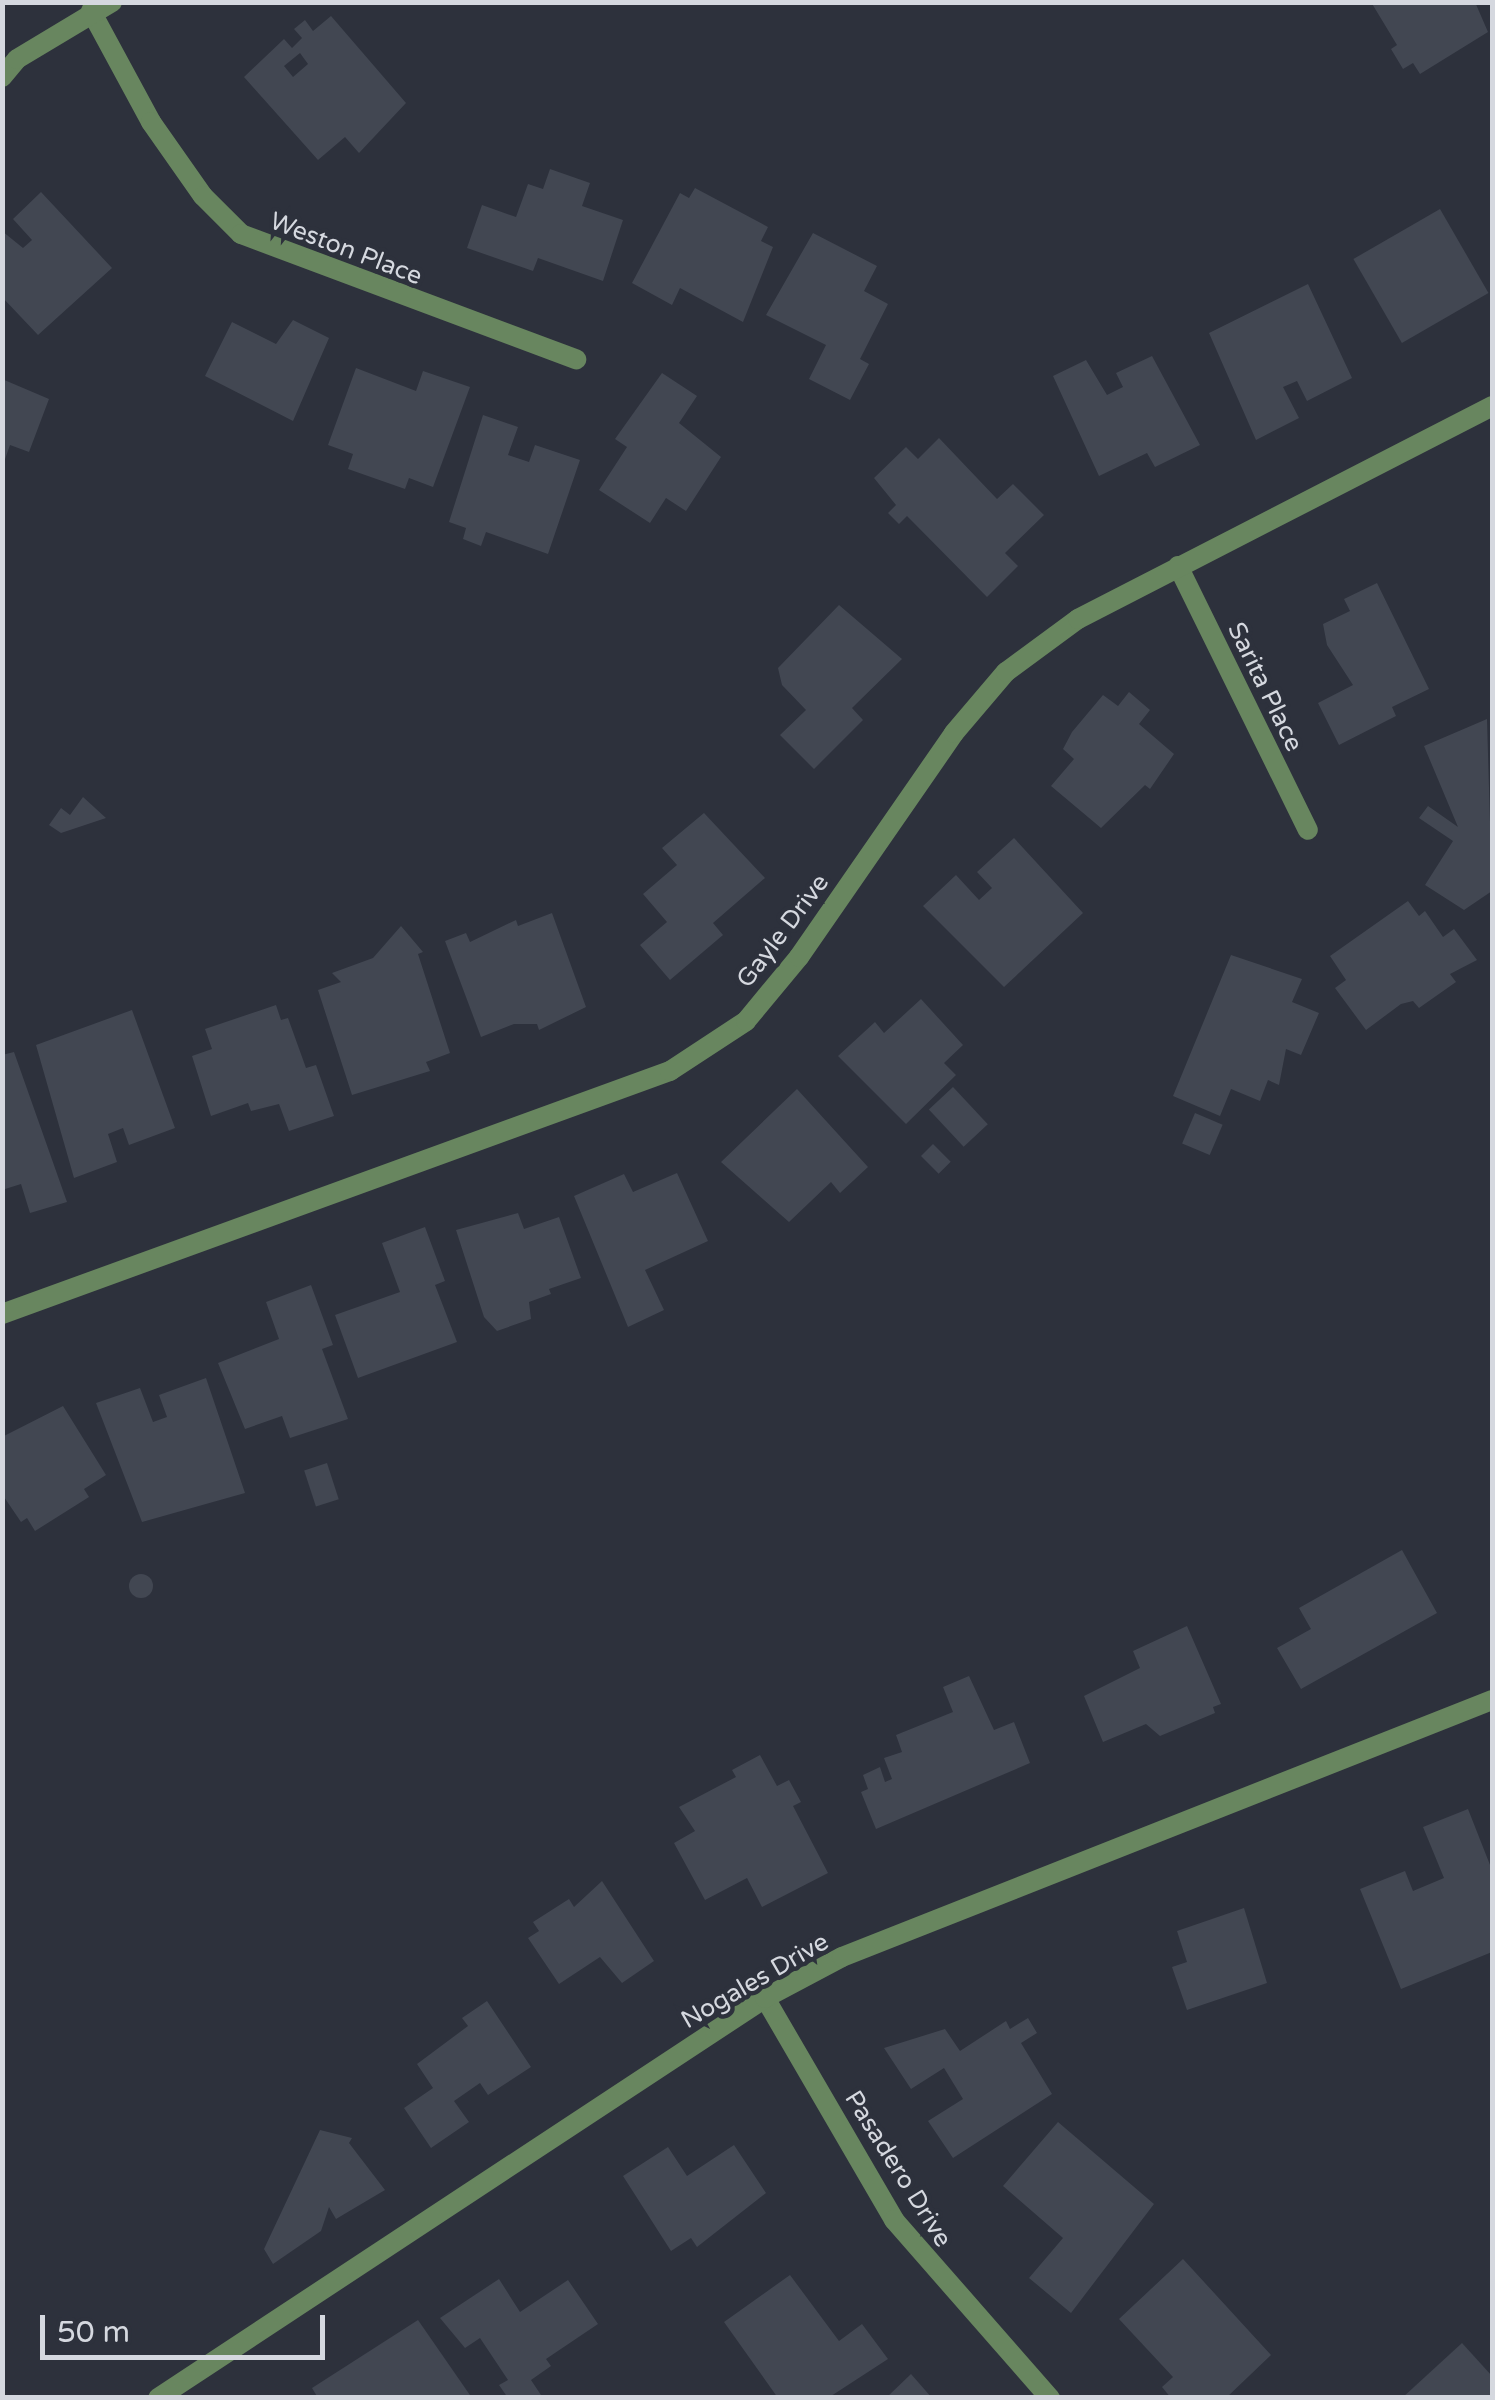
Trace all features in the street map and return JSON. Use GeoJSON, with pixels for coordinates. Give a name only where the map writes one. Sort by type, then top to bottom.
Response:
{"type":"FeatureCollection","features":[{"type":"Feature","properties":{"kind":"street"},"geometry":{"type":"LineString","coordinates":[[2,77],[17,59],[91,11],[112,2]]}},
{"type":"Feature","properties":{"kind":"street","name":"Weston Place"},"geometry":{"type":"LineString","coordinates":[[91,11],[151,122],[203,196],[241,234],[576,359]]}},
{"type":"Feature","properties":{"kind":"street","name":"Gayle Drive"},"geometry":{"type":"LineString","coordinates":[[2,1314],[670,1071],[746,1021],[799,957],[954,732],[1006,672],[1078,619],[1492,406]]}},
{"type":"Feature","properties":{"kind":"street","name":"Sarita Place"},"geometry":{"type":"LineString","coordinates":[[1178,566],[1308,830]]}},
{"type":"Feature","properties":{"kind":"street","name":"Nogales Drive"},"geometry":{"type":"LineString","coordinates":[[158,2398],[764,1998],[842,1957],[1492,1700]]}},
{"type":"Feature","properties":{"kind":"street","name":"Pasadero Drive"},"geometry":{"type":"LineString","coordinates":[[764,1998],[894,2220],[1050,2398]]}},
{"type":"Feature","properties":{"kind":"building"},"geometry":{"type":"Polygon","coordinates":[[[1371,2],[1475,2],[1488,32],[1420,74],[1413,63],[1403,69],[1391,49],[1397,45],[1371,2]]]}},
{"type":"Feature","properties":{"kind":"building"},"geometry":{"type":"Polygon","coordinates":[[[331,16],[406,103],[359,153],[345,137],[318,160],[244,77],[284,39],[292,48],[302,38],[294,29],[305,20],[313,31],[331,16]],[[300,53],[284,66],[293,77],[308,64],[300,53]]]}},
{"type":"Feature","properties":{"kind":"building"},"geometry":{"type":"Polygon","coordinates":[[[550,169],[590,183],[582,206],[623,220],[603,281],[538,258],[533,271],[467,248],[482,205],[516,217],[528,184],[543,189],[550,169]]]}},
{"type":"Feature","properties":{"kind":"building"},"geometry":{"type":"Polygon","coordinates":[[[695,188],[768,227],[761,241],[773,247],[743,322],[680,288],[672,305],[632,283],[680,193],[689,198],[695,188]]]}},
{"type":"Feature","properties":{"kind":"building"},"geometry":{"type":"Polygon","coordinates":[[[41,192],[112,268],[38,335],[2,297],[2,231],[23,248],[32,240],[13,219],[41,192]]]}},
{"type":"Feature","properties":{"kind":"building"},"geometry":{"type":"Polygon","coordinates":[[[1440,209],[1488,293],[1402,343],[1353,259],[1440,209]]]}},
{"type":"Feature","properties":{"kind":"building"},"geometry":{"type":"Polygon","coordinates":[[[813,233],[877,266],[864,291],[888,304],[860,359],[869,364],[850,400],[809,379],[826,345],[766,315],[813,233]]]}},
{"type":"Feature","properties":{"kind":"building"},"geometry":{"type":"Polygon","coordinates":[[[1308,284],[1352,378],[1307,401],[1297,381],[1283,387],[1299,418],[1256,440],[1209,333],[1308,284]]]}},
{"type":"Feature","properties":{"kind":"building"},"geometry":{"type":"Polygon","coordinates":[[[293,320],[329,338],[293,421],[205,376],[232,322],[276,344],[293,320]]]}},
{"type":"Feature","properties":{"kind":"building"},"geometry":{"type":"Polygon","coordinates":[[[1152,356],[1200,445],[1155,467],[1147,453],[1099,476],[1053,376],[1086,360],[1107,395],[1123,387],[1116,373],[1152,356]]]}},
{"type":"Feature","properties":{"kind":"building"},"geometry":{"type":"Polygon","coordinates":[[[356,368],[416,391],[423,371],[470,387],[433,487],[409,478],[405,489],[348,469],[353,454],[328,445],[356,368]]]}},
{"type":"Feature","properties":{"kind":"building"},"geometry":{"type":"Polygon","coordinates":[[[662,373],[697,396],[679,423],[721,457],[686,511],[666,498],[650,523],[599,490],[627,447],[615,439],[662,373]]]}},
{"type":"Feature","properties":{"kind":"building"},"geometry":{"type":"Polygon","coordinates":[[[2,379],[49,399],[29,452],[10,445],[3,465],[2,379]]]}},
{"type":"Feature","properties":{"kind":"building"},"geometry":{"type":"Polygon","coordinates":[[[483,415],[518,427],[508,455],[529,462],[535,445],[580,460],[548,554],[486,532],[481,546],[463,539],[466,528],[449,522],[483,415]]]}},
{"type":"Feature","properties":{"kind":"building"},"geometry":{"type":"Polygon","coordinates":[[[939,438],[997,499],[1013,484],[1044,515],[1005,553],[1018,566],[987,597],[907,516],[899,524],[888,513],[896,505],[874,478],[906,447],[918,459],[939,438]]]}},
{"type":"Feature","properties":{"kind":"building"},"geometry":{"type":"Polygon","coordinates":[[[1377,583],[1429,689],[1392,707],[1396,716],[1339,745],[1318,703],[1353,685],[1327,645],[1323,624],[1350,611],[1344,599],[1377,583]]]}},
{"type":"Feature","properties":{"kind":"building"},"geometry":{"type":"Polygon","coordinates":[[[839,605],[902,659],[852,708],[863,720],[814,769],[780,735],[806,710],[782,685],[778,668],[839,605]]]}},
{"type":"Feature","properties":{"kind":"building"},"geometry":{"type":"Polygon","coordinates":[[[1129,692],[1150,710],[1139,724],[1174,754],[1150,789],[1145,785],[1101,828],[1051,786],[1074,759],[1063,749],[1072,732],[1103,695],[1118,706],[1129,692]]]}},
{"type":"Feature","properties":{"kind":"building"},"geometry":{"type":"Polygon","coordinates":[[[1487,719],[1492,891],[1464,910],[1425,885],[1453,841],[1419,818],[1428,806],[1458,827],[1424,746],[1487,719]]]}},
{"type":"Feature","properties":{"kind":"building"},"geometry":{"type":"Polygon","coordinates":[[[83,797],[106,818],[61,833],[49,825],[61,808],[70,815],[83,797]]]}},
{"type":"Feature","properties":{"kind":"building"},"geometry":{"type":"Polygon","coordinates":[[[704,813],[765,878],[713,923],[723,935],[670,980],[640,945],[667,922],[643,894],[677,865],[662,848],[704,813]]]}},
{"type":"Feature","properties":{"kind":"building"},"geometry":{"type":"Polygon","coordinates":[[[1014,838],[1083,913],[1004,987],[923,906],[956,875],[979,900],[992,888],[977,872],[1014,838]]]}},
{"type":"Feature","properties":{"kind":"building"},"geometry":{"type":"Polygon","coordinates":[[[1408,901],[1419,916],[1425,911],[1443,937],[1454,929],[1477,960],[1450,974],[1456,982],[1419,1008],[1413,1001],[1401,1004],[1366,1030],[1335,988],[1346,980],[1330,956],[1408,901]]]}},
{"type":"Feature","properties":{"kind":"building"},"geometry":{"type":"Polygon","coordinates":[[[552,913],[586,1007],[539,1030],[537,1024],[514,1024],[481,1037],[445,941],[466,933],[470,942],[516,920],[518,926],[552,913]]]}},
{"type":"Feature","properties":{"kind":"building"},"geometry":{"type":"Polygon","coordinates":[[[401,926],[423,952],[418,954],[450,1053],[426,1062],[430,1071],[352,1095],[318,990],[341,982],[332,973],[373,958],[401,926]]]}},
{"type":"Feature","properties":{"kind":"building"},"geometry":{"type":"Polygon","coordinates":[[[1231,955],[1302,979],[1292,1002],[1319,1013],[1301,1055],[1286,1049],[1279,1085],[1268,1080],[1260,1101],[1231,1089],[1220,1116],[1173,1096],[1231,955]]]}},
{"type":"Feature","properties":{"kind":"building"},"geometry":{"type":"Polygon","coordinates":[[[921,999],[963,1045],[944,1063],[956,1075],[906,1124],[838,1056],[875,1022],[884,1033],[921,999]]]}},
{"type":"Feature","properties":{"kind":"building"},"geometry":{"type":"Polygon","coordinates":[[[276,1005],[281,1020],[288,1018],[306,1068],[316,1065],[334,1116],[289,1131],[279,1104],[251,1111],[248,1103],[211,1116],[192,1056],[212,1049],[205,1029],[276,1005]]]}},
{"type":"Feature","properties":{"kind":"building"},"geometry":{"type":"Polygon","coordinates":[[[132,1010],[175,1128],[129,1145],[123,1128],[108,1134],[117,1162],[74,1178],[36,1045],[132,1010]]]}},
{"type":"Feature","properties":{"kind":"building"},"geometry":{"type":"Polygon","coordinates":[[[14,1052],[67,1202],[30,1213],[21,1184],[2,1190],[2,1055],[14,1052]]]}},
{"type":"Feature","properties":{"kind":"building"},"geometry":{"type":"Polygon","coordinates":[[[953,1087],[988,1124],[964,1147],[929,1110],[953,1087]]]}},
{"type":"Feature","properties":{"kind":"building"},"geometry":{"type":"Polygon","coordinates":[[[797,1089],[868,1167],[840,1193],[831,1182],[789,1222],[721,1162],[797,1089]]]}},
{"type":"Feature","properties":{"kind":"building"},"geometry":{"type":"Polygon","coordinates":[[[1195,1113],[1223,1125],[1210,1155],[1182,1143],[1195,1113]]]}},
{"type":"Feature","properties":{"kind":"building"},"geometry":{"type":"Polygon","coordinates":[[[933,1144],[951,1162],[939,1174],[921,1156],[933,1144]]]}},
{"type":"Feature","properties":{"kind":"building"},"geometry":{"type":"Polygon","coordinates":[[[677,1173],[708,1241],[645,1270],[664,1310],[628,1327],[574,1196],[624,1174],[633,1192],[677,1173]]]}},
{"type":"Feature","properties":{"kind":"building"},"geometry":{"type":"Polygon","coordinates":[[[518,1213],[524,1229],[559,1217],[581,1278],[549,1289],[551,1294],[529,1302],[531,1319],[497,1331],[484,1317],[456,1230],[518,1213]]]}},
{"type":"Feature","properties":{"kind":"building"},"geometry":{"type":"Polygon","coordinates":[[[425,1227],[445,1281],[435,1285],[457,1342],[358,1378],[335,1315],[400,1292],[382,1243],[425,1227]]]}},
{"type":"Feature","properties":{"kind":"building"},"geometry":{"type":"Polygon","coordinates":[[[311,1285],[333,1345],[322,1349],[348,1419],[290,1438],[282,1416],[245,1429],[218,1363],[279,1339],[266,1302],[311,1285]]]}},
{"type":"Feature","properties":{"kind":"building"},"geometry":{"type":"Polygon","coordinates":[[[206,1378],[245,1493],[142,1522],[96,1403],[140,1388],[153,1422],[167,1417],[159,1395],[206,1378]]]}},
{"type":"Feature","properties":{"kind":"building"},"geometry":{"type":"Polygon","coordinates":[[[63,1406],[106,1475],[84,1489],[89,1497],[35,1531],[27,1518],[21,1522],[2,1494],[2,1437],[63,1406]]]}},
{"type":"Feature","properties":{"kind":"building"},"geometry":{"type":"Polygon","coordinates":[[[327,1463],[339,1499],[316,1507],[304,1470],[327,1463]]]}},
{"type":"Feature","properties":{"kind":"building"},"geometry":{"type":"Polygon","coordinates":[[[1402,1550],[1437,1613],[1301,1689],[1277,1648],[1311,1629],[1299,1608],[1402,1550]]]}},
{"type":"Feature","properties":{"kind":"building"},"geometry":{"type":"Polygon","coordinates":[[[141,1574],[150,1577],[150,1595],[141,1598],[132,1595],[129,1586],[132,1577],[141,1574]]]}},
{"type":"Feature","properties":{"kind":"building"},"geometry":{"type":"Polygon","coordinates":[[[1187,1626],[1221,1704],[1213,1707],[1215,1713],[1160,1736],[1146,1724],[1103,1742],[1084,1696],[1140,1668],[1133,1651],[1187,1626]]]}},
{"type":"Feature","properties":{"kind":"building"},"geometry":{"type":"Polygon","coordinates":[[[969,1676],[994,1730],[1014,1722],[1030,1763],[876,1829],[861,1792],[868,1789],[863,1775],[880,1767],[885,1782],[892,1779],[884,1758],[902,1752],[896,1735],[953,1712],[943,1687],[969,1676]]]}},
{"type":"Feature","properties":{"kind":"building"},"geometry":{"type":"Polygon","coordinates":[[[760,1755],[777,1786],[789,1780],[801,1802],[793,1806],[828,1873],[762,1907],[747,1878],[705,1900],[674,1843],[695,1831],[679,1807],[736,1777],[732,1770],[760,1755]]]}},
{"type":"Feature","properties":{"kind":"building"},"geometry":{"type":"Polygon","coordinates":[[[1468,1809],[1492,1870],[1492,1952],[1401,1989],[1360,1889],[1405,1871],[1413,1891],[1444,1878],[1423,1827],[1468,1809]]]}},
{"type":"Feature","properties":{"kind":"building"},"geometry":{"type":"Polygon","coordinates":[[[602,1881],[654,1961],[622,1983],[600,1957],[559,1984],[528,1938],[539,1931],[533,1922],[569,1899],[574,1907],[602,1881]]]}},
{"type":"Feature","properties":{"kind":"building"},"geometry":{"type":"Polygon","coordinates":[[[1244,1908],[1267,1983],[1187,2010],[1172,1967],[1187,1962],[1177,1931],[1244,1908]]]}},
{"type":"Feature","properties":{"kind":"building"},"geometry":{"type":"Polygon","coordinates":[[[487,2001],[531,2067],[488,2095],[480,2083],[454,2101],[469,2122],[431,2148],[404,2108],[433,2088],[417,2064],[468,2026],[462,2018],[487,2001]]]}},
{"type":"Feature","properties":{"kind":"building"},"geometry":{"type":"Polygon","coordinates":[[[1028,2018],[1037,2033],[1021,2043],[1052,2094],[953,2158],[928,2121],[963,2099],[944,2068],[911,2089],[884,2048],[945,2029],[960,2051],[1006,2021],[1010,2029],[1028,2018]]]}},
{"type":"Feature","properties":{"kind":"building"},"geometry":{"type":"Polygon","coordinates":[[[1058,2122],[1154,2204],[1071,2313],[1029,2278],[1063,2238],[1003,2186],[1058,2122]]]}},
{"type":"Feature","properties":{"kind":"building"},"geometry":{"type":"Polygon","coordinates":[[[320,2130],[352,2138],[349,2143],[385,2190],[336,2219],[329,2207],[321,2231],[273,2264],[264,2249],[320,2130]]]}},
{"type":"Feature","properties":{"kind":"building"},"geometry":{"type":"Polygon","coordinates":[[[734,2145],[766,2193],[697,2247],[691,2238],[671,2251],[623,2176],[668,2147],[687,2176],[734,2145]]]}},
{"type":"Feature","properties":{"kind":"building"},"geometry":{"type":"Polygon","coordinates":[[[1183,2259],[1271,2355],[1226,2398],[1171,2398],[1162,2387],[1173,2377],[1119,2319],[1183,2259]]]}},
{"type":"Feature","properties":{"kind":"building"},"geometry":{"type":"Polygon","coordinates":[[[790,2275],[839,2341],[862,2324],[888,2359],[828,2398],[778,2398],[724,2322],[790,2275]]]}},
{"type":"Feature","properties":{"kind":"building"},"geometry":{"type":"Polygon","coordinates":[[[499,2279],[520,2312],[568,2280],[598,2324],[546,2359],[551,2366],[531,2380],[543,2398],[508,2398],[499,2385],[508,2380],[480,2338],[465,2348],[440,2318],[499,2279]]]}},
{"type":"Feature","properties":{"kind":"building"},"geometry":{"type":"Polygon","coordinates":[[[418,2320],[472,2398],[318,2398],[312,2388],[418,2320]]]}},
{"type":"Feature","properties":{"kind":"building"},"geometry":{"type":"Polygon","coordinates":[[[1462,2343],[1492,2376],[1492,2398],[1402,2398],[1462,2343]]]}},
{"type":"Feature","properties":{"kind":"building"},"geometry":{"type":"Polygon","coordinates":[[[911,2374],[932,2398],[886,2398],[911,2374]]]}}]}
